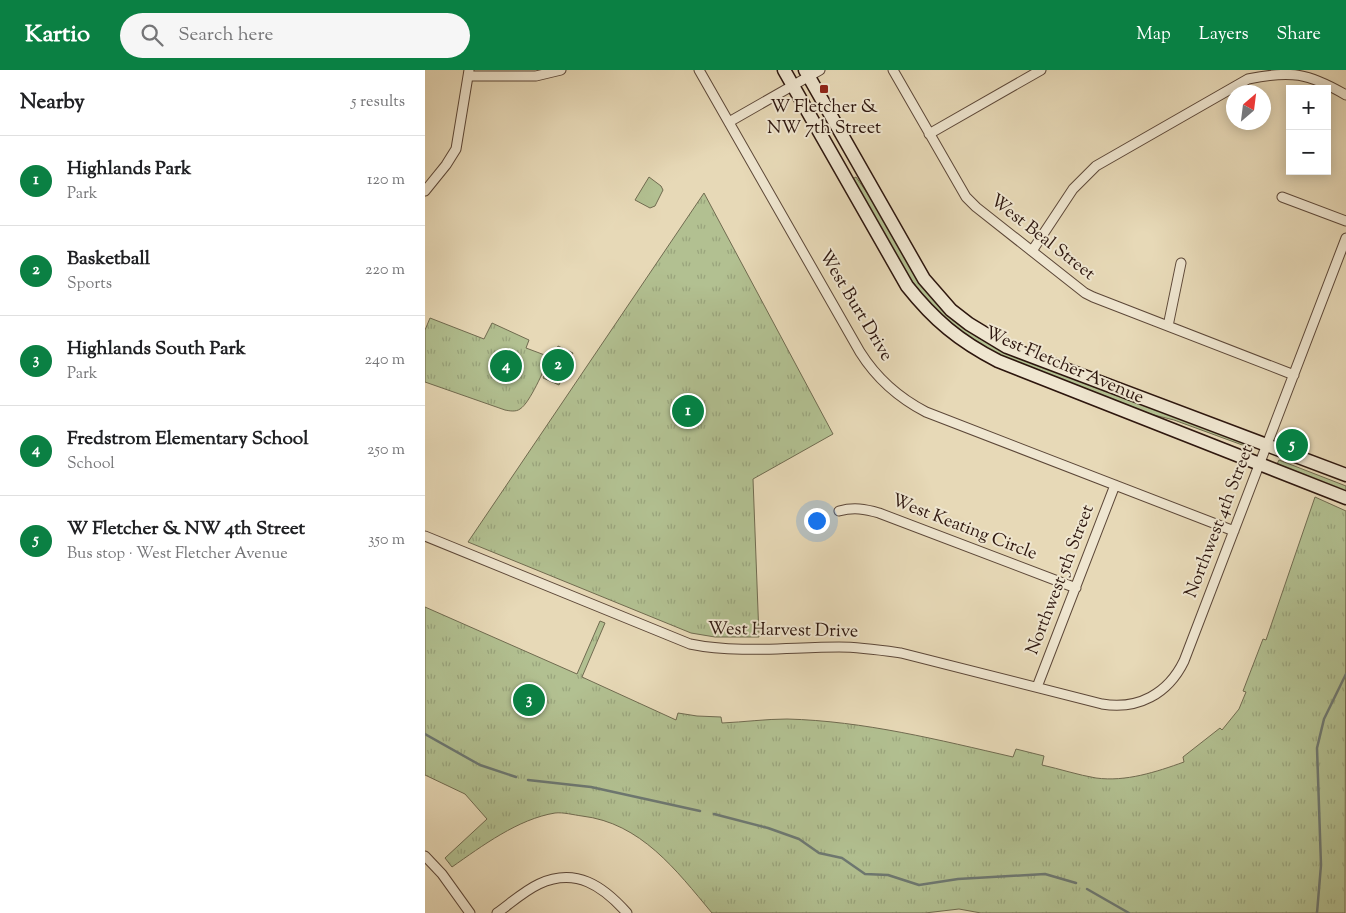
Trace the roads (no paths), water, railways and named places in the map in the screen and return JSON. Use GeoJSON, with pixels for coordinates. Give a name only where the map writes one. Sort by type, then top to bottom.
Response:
{"type":"FeatureCollection","features":[{"type":"Feature","properties":{"kind":"main road","name":"West Fletcher Avenue"},"geometry":{"type":"LineString","coordinates":[[784,70],[907,286],[931,314],[951,333],[998,361],[1346,498]]}},
{"type":"Feature","properties":{"kind":"main road","name":"West Fletcher Avenue"},"geometry":{"type":"LineString","coordinates":[[807,73],[913,263],[937,295],[963,319],[987,336],[1007,346],[1346,475]]}},
{"type":"Feature","properties":{"kind":"street"},"geometry":{"type":"LineString","coordinates":[[425,191],[456,149],[468,73],[537,76],[561,70]]}},
{"type":"Feature","properties":{"kind":"street","name":"West Burt Drive"},"geometry":{"type":"LineString","coordinates":[[699,70],[858,348],[883,382],[897,394],[926,412],[1234,531]]}},
{"type":"Feature","properties":{"kind":"street"},"geometry":{"type":"LineString","coordinates":[[729,122],[793,86],[807,73],[820,70]]}},
{"type":"Feature","properties":{"kind":"street","name":"West Beal Street"},"geometry":{"type":"LineString","coordinates":[[893,70],[966,197],[976,207],[1085,293],[1294,374]]}},
{"type":"Feature","properties":{"kind":"street"},"geometry":{"type":"LineString","coordinates":[[929,134],[1041,70]]}},
{"type":"Feature","properties":{"kind":"street"},"geometry":{"type":"LineString","coordinates":[[1032,251],[1073,189],[1096,166],[1248,79],[1263,74],[1292,71],[1315,78],[1346,95]]}},
{"type":"Feature","properties":{"kind":"street"},"geometry":{"type":"LineString","coordinates":[[1282,197],[1346,221]]}},
{"type":"Feature","properties":{"kind":"street","name":"Northwest 4th Street"},"geometry":{"type":"LineString","coordinates":[[1037,688],[1102,704],[1123,706],[1145,701],[1166,687],[1174,678],[1184,661],[1346,238]]}},
{"type":"Feature","properties":{"kind":"street"},"geometry":{"type":"LineString","coordinates":[[1168,326],[1181,263]]}},
{"type":"Feature","properties":{"kind":"street","name":"Northwest 5th Street"},"geometry":{"type":"LineString","coordinates":[[1037,688],[1115,485]]}},
{"type":"Feature","properties":{"kind":"street","name":"West Keating Circle"},"geometry":{"type":"LineString","coordinates":[[839,511],[850,508],[862,508],[879,513],[1075,588]]}},
{"type":"Feature","properties":{"kind":"street","name":"West Harvest Drive"},"geometry":{"type":"LineString","coordinates":[[425,536],[690,644],[723,649],[841,647],[901,653],[1037,688]]}},
{"type":"Feature","properties":{"kind":"street"},"geometry":{"type":"LineString","coordinates":[[425,856],[446,879],[470,913]]}},
{"type":"Feature","properties":{"kind":"street"},"geometry":{"type":"LineString","coordinates":[[497,913],[539,884],[559,878],[585,880],[604,890],[627,913]]}},
{"type":"Feature","properties":{"kind":"waterway"},"geometry":{"type":"LineString","coordinates":[[1317,913],[1321,865],[1317,748],[1324,719],[1346,674]]}},
{"type":"Feature","properties":{"kind":"waterway"},"geometry":{"type":"LineString","coordinates":[[425,734],[480,765],[516,777]]}},
{"type":"Feature","properties":{"kind":"waterway"},"geometry":{"type":"LineString","coordinates":[[528,780],[591,787],[700,811]]}},
{"type":"Feature","properties":{"kind":"waterway"},"geometry":{"type":"LineString","coordinates":[[714,814],[768,828],[799,839],[819,853],[842,858],[865,874],[888,875],[919,885],[958,879],[1045,874],[1076,883]]}},
{"type":"Feature","properties":{"kind":"waterway"},"geometry":{"type":"LineString","coordinates":[[1087,889],[1129,913]]}},
{"type":"Feature","properties":{"kind":"place","name":"W Fletcher & NW 7th Street"},"geometry":{"type":"Point","coordinates":[824,89]}},
{"type":"Feature","properties":{"kind":"place","name":"Basketball"},"geometry":{"type":"Point","coordinates":[558,365]}},
{"type":"Feature","properties":{"kind":"place","name":"Fredstrom Elementary School"},"geometry":{"type":"Point","coordinates":[506,366]}},
{"type":"Feature","properties":{"kind":"place","name":"Highlands Park"},"geometry":{"type":"Point","coordinates":[688,411]}},
{"type":"Feature","properties":{"kind":"place","name":"W Fletcher & NW 4th Street"},"geometry":{"type":"Point","coordinates":[1292,445]}},
{"type":"Feature","properties":{"kind":"place","name":"Highlands South Park"},"geometry":{"type":"Point","coordinates":[529,700]}}]}
